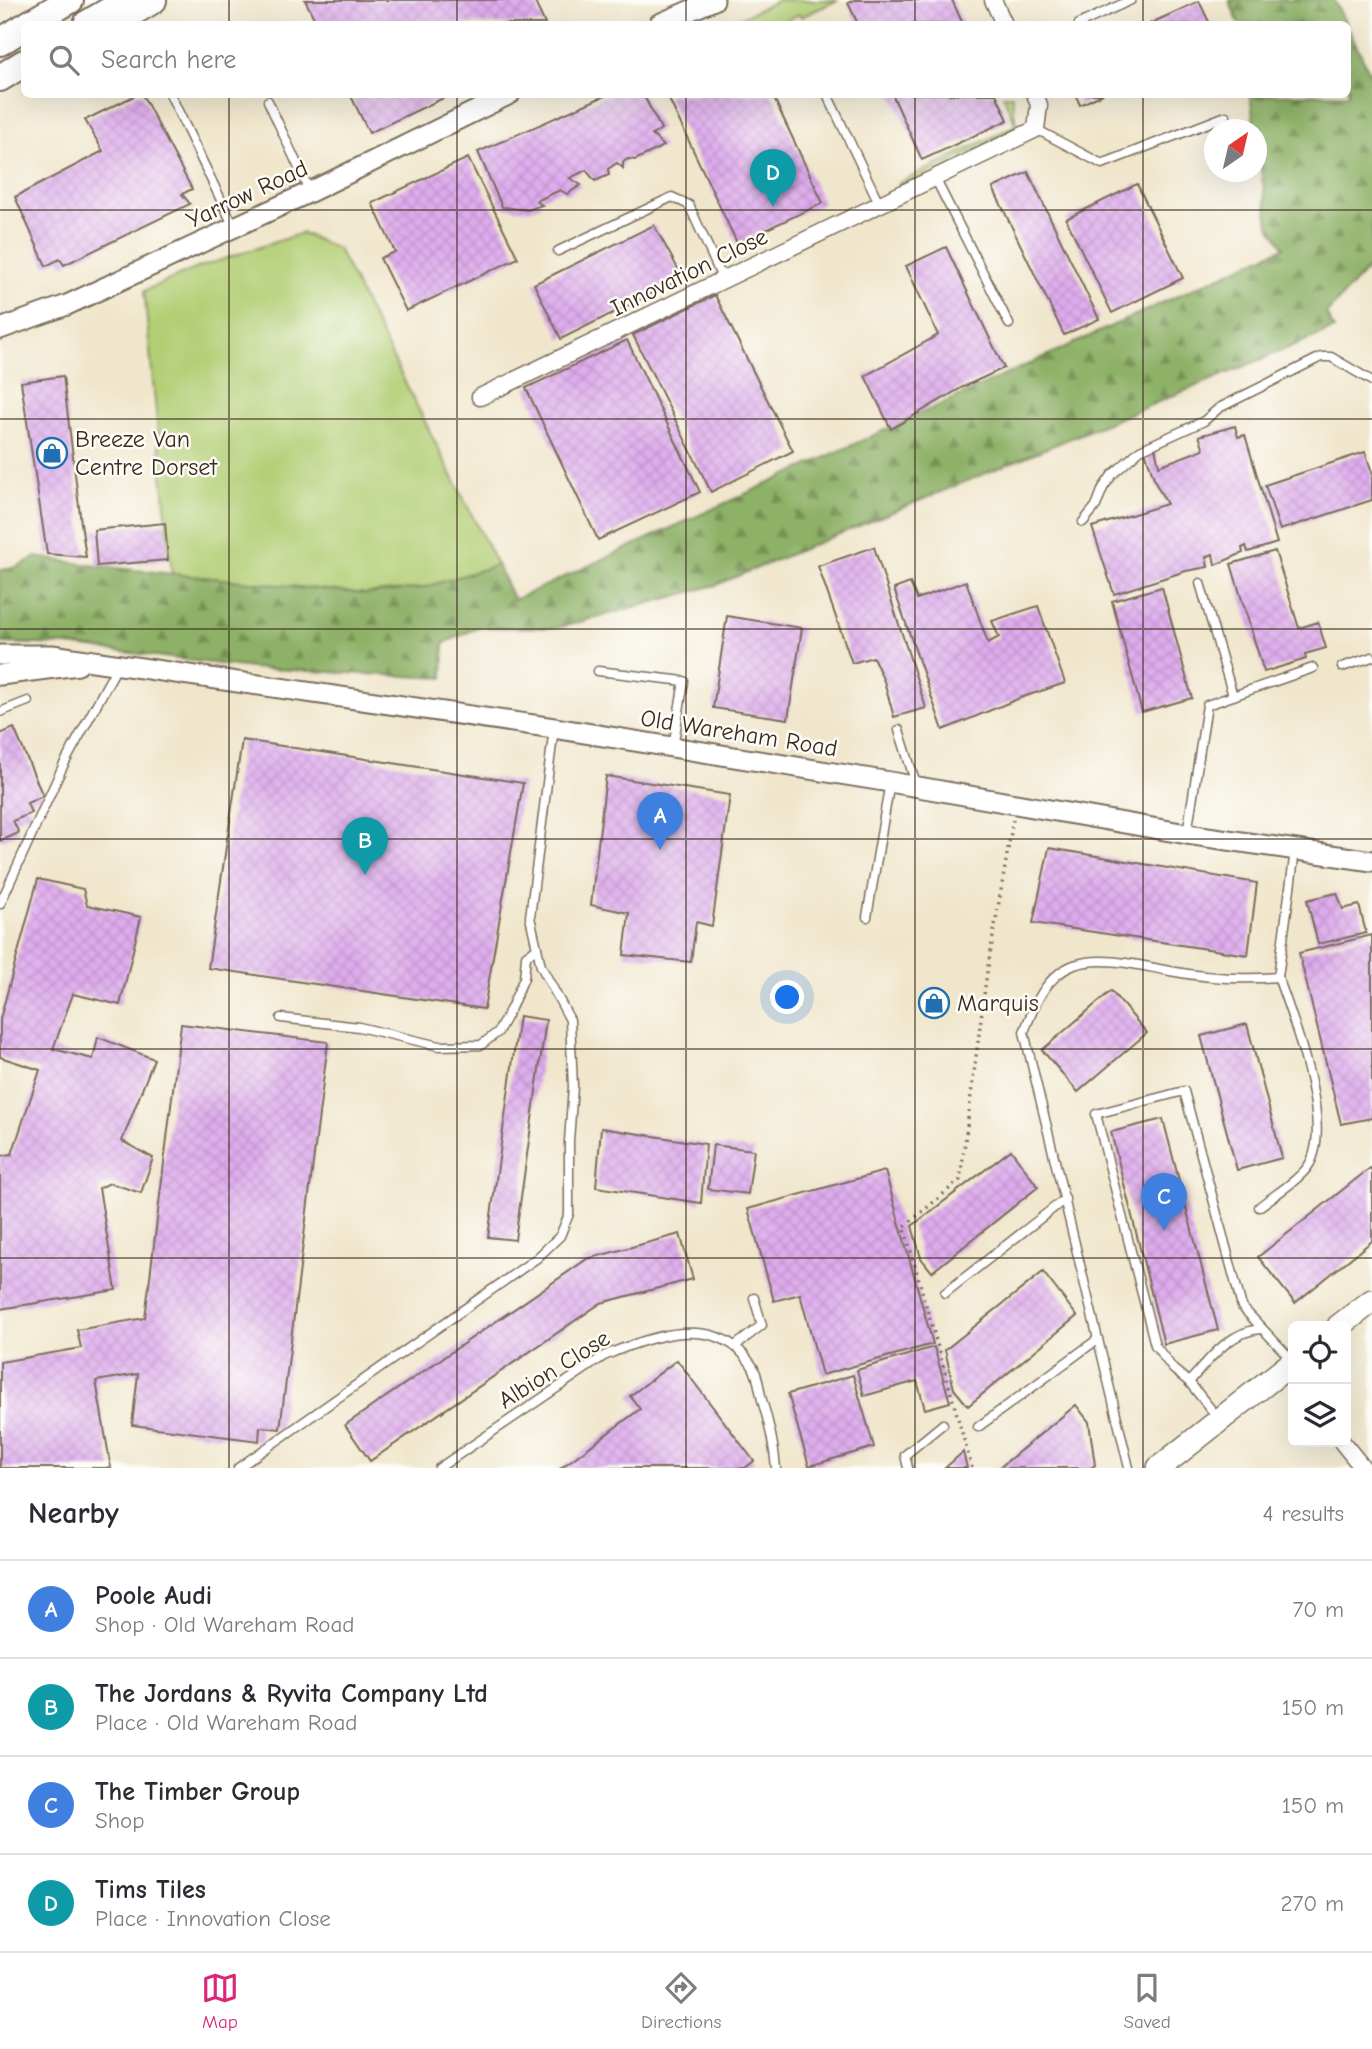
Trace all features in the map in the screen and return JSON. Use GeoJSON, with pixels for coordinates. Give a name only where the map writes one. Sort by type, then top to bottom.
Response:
{"type":"FeatureCollection","features":[{"type":"Feature","properties":{"kind":"highway"},"geometry":{"type":"LineString","coordinates":[[34,21],[70,0]]}},
{"type":"Feature","properties":{"kind":"highway"},"geometry":{"type":"LineString","coordinates":[[93,21],[127,0]]}},
{"type":"Feature","properties":{"kind":"highway"},"geometry":{"type":"LineString","coordinates":[[118,21],[153,0]]}},
{"type":"Feature","properties":{"kind":"highway"},"geometry":{"type":"LineString","coordinates":[[0,42],[21,29]]}},
{"type":"Feature","properties":{"kind":"highway"},"geometry":{"type":"LineString","coordinates":[[0,80],[21,65]]}},
{"type":"Feature","properties":{"kind":"highway"},"geometry":{"type":"LineString","coordinates":[[0,80],[21,76]]}},
{"type":"Feature","properties":{"kind":"main road"},"geometry":{"type":"LineString","coordinates":[[1346,1321],[1372,1301]]}},
{"type":"Feature","properties":{"kind":"main road"},"geometry":{"type":"LineString","coordinates":[[1159,1468],[1288,1370]]}},
{"type":"Feature","properties":{"kind":"street"},"geometry":{"type":"LineString","coordinates":[[666,21],[714,0]]}},
{"type":"Feature","properties":{"kind":"street"},"geometry":{"type":"LineString","coordinates":[[993,0],[1003,21]]}},
{"type":"Feature","properties":{"kind":"street","name":"Yarrow Road"},"geometry":{"type":"LineString","coordinates":[[0,329],[67,305],[310,192],[502,98]]}},
{"type":"Feature","properties":{"kind":"street"},"geometry":{"type":"LineString","coordinates":[[1037,98],[1039,104],[1037,130]]}},
{"type":"Feature","properties":{"kind":"street","name":"Innovation Close"},"geometry":{"type":"LineString","coordinates":[[480,397],[1037,130]]}},
{"type":"Feature","properties":{"kind":"street","name":"Old Wareham Road"},"geometry":{"type":"LineString","coordinates":[[0,655],[52,655],[554,728],[890,782],[1187,834],[1372,862]]}},
{"type":"Feature","properties":{"kind":"street","name":"Old Wareham Road"},"geometry":{"type":"LineString","coordinates":[[0,675],[96,663]]}},
{"type":"Feature","properties":{"kind":"street"},"geometry":{"type":"LineString","coordinates":[[1346,1447],[1363,1468]]}},
{"type":"Feature","properties":{"kind":"lane"},"geometry":{"type":"LineString","coordinates":[[1086,21],[1131,0]]}},
{"type":"Feature","properties":{"kind":"lane"},"geometry":{"type":"LineString","coordinates":[[172,98],[234,227]]}},
{"type":"Feature","properties":{"kind":"lane"},"geometry":{"type":"LineString","coordinates":[[829,98],[880,205]]}},
{"type":"Feature","properties":{"kind":"lane"},"geometry":{"type":"LineString","coordinates":[[268,101],[310,192]]}},
{"type":"Feature","properties":{"kind":"lane"},"geometry":{"type":"LineString","coordinates":[[1037,130],[1102,164],[1226,116]]}},
{"type":"Feature","properties":{"kind":"lane"},"geometry":{"type":"LineString","coordinates":[[935,178],[1009,324]]}},
{"type":"Feature","properties":{"kind":"lane"},"geometry":{"type":"LineString","coordinates":[[558,251],[672,197],[689,205],[723,281]]}},
{"type":"Feature","properties":{"kind":"lane"},"geometry":{"type":"LineString","coordinates":[[1083,522],[1096,506],[1112,475],[1140,450],[1203,421],[1219,408],[1321,357],[1331,357],[1372,381]]}},
{"type":"Feature","properties":{"kind":"lane"},"geometry":{"type":"LineString","coordinates":[[1200,583],[1233,696]]}},
{"type":"Feature","properties":{"kind":"lane"},"geometry":{"type":"LineString","coordinates":[[1342,667],[1372,657]]}},
{"type":"Feature","properties":{"kind":"lane"},"geometry":{"type":"LineString","coordinates":[[0,904],[63,766],[118,665]]}},
{"type":"Feature","properties":{"kind":"lane"},"geometry":{"type":"LineString","coordinates":[[1187,834],[1207,705],[1313,668]]}},
{"type":"Feature","properties":{"kind":"lane"},"geometry":{"type":"LineString","coordinates":[[598,671],[684,681],[673,747]]}},
{"type":"Feature","properties":{"kind":"lane"},"geometry":{"type":"LineString","coordinates":[[0,712],[28,701]]}},
{"type":"Feature","properties":{"kind":"lane"},"geometry":{"type":"LineString","coordinates":[[239,1468],[537,1258],[561,1236],[569,1214],[569,1141],[573,1087],[569,1020],[541,966],[530,917],[554,728]]}},
{"type":"Feature","properties":{"kind":"lane"},"geometry":{"type":"LineString","coordinates":[[900,730],[917,787]]}},
{"type":"Feature","properties":{"kind":"lane"},"geometry":{"type":"LineString","coordinates":[[867,917],[890,782]]}},
{"type":"Feature","properties":{"kind":"lane"},"geometry":{"type":"LineString","coordinates":[[1259,1207],[1307,1169],[1317,1144],[1317,1112],[1314,1099],[1298,1032],[1278,977],[1295,851]]}},
{"type":"Feature","properties":{"kind":"lane"},"geometry":{"type":"LineString","coordinates":[[281,1018],[359,1027],[439,1046],[481,1045],[498,1032],[524,978],[526,956],[537,948]]}},
{"type":"Feature","properties":{"kind":"lane"},"geometry":{"type":"LineString","coordinates":[[1129,1468],[1024,1032],[1035,1001],[1053,978],[1074,965],[1100,962],[1133,963],[1171,971],[1245,980],[1278,977]]}},
{"type":"Feature","properties":{"kind":"lane"},"geometry":{"type":"LineString","coordinates":[[1220,1420],[1189,1382],[1172,1369],[1155,1345],[1096,1114],[1184,1091],[1242,1307],[1288,1364]]}},
{"type":"Feature","properties":{"kind":"lane"},"geometry":{"type":"LineString","coordinates":[[945,1293],[1065,1199]]}},
{"type":"Feature","properties":{"kind":"lane"},"geometry":{"type":"LineString","coordinates":[[734,1346],[762,1325],[754,1298]]}},
{"type":"Feature","properties":{"kind":"lane"},"geometry":{"type":"LineString","coordinates":[[1189,1382],[1213,1353],[1245,1333],[1261,1329]]}},
{"type":"Feature","properties":{"kind":"lane","name":"Albion Close"},"geometry":{"type":"LineString","coordinates":[[439,1468],[604,1356],[630,1345],[692,1331],[710,1333],[734,1346],[753,1366],[774,1441],[776,1468]]}},
{"type":"Feature","properties":{"kind":"lane"},"geometry":{"type":"LineString","coordinates":[[978,1427],[1098,1339]]}},
{"type":"Feature","properties":{"kind":"lane"},"geometry":{"type":"LineString","coordinates":[[908,1468],[905,1455],[943,1424]]}},
{"type":"Feature","properties":{"kind":"path"},"geometry":{"type":"LineString","coordinates":[[972,1468],[904,1227],[960,1180],[987,972],[1016,805]]}},
{"type":"Feature","properties":{"kind":"green space"},"geometry":{"type":"Polygon","coordinates":[[[779,0],[838,0],[786,21],[734,21],[779,0]]]}},
{"type":"Feature","properties":{"kind":"green space"},"geometry":{"type":"Polygon","coordinates":[[[1229,0],[1334,0],[1344,21],[1238,21],[1229,0]]]}},
{"type":"Feature","properties":{"kind":"green space"},"geometry":{"type":"Polygon","coordinates":[[[1351,34],[1372,77],[1372,264],[1326,314],[1334,329],[716,585],[557,628],[479,627],[444,643],[443,678],[252,668],[67,645],[0,643],[0,570],[17,567],[36,557],[97,566],[366,594],[422,588],[497,565],[514,600],[1284,247],[1269,225],[1263,182],[1267,182],[1267,119],[1254,119],[1250,98],[1351,98],[1351,34]]]}},
{"type":"Feature","properties":{"kind":"green space"},"geometry":{"type":"Polygon","coordinates":[[[1004,98],[1012,98],[1016,125],[1004,98]]]}},
{"type":"Feature","properties":{"kind":"green space"},"geometry":{"type":"Polygon","coordinates":[[[1016,125],[1006,135],[905,185],[899,183],[1016,125]]]}},
{"type":"Feature","properties":{"kind":"green space"},"geometry":{"type":"Polygon","coordinates":[[[302,233],[338,249],[497,565],[422,588],[366,594],[172,574],[144,291],[197,268],[302,233]]]}},
{"type":"Feature","properties":{"kind":"building"},"geometry":{"type":"Polygon","coordinates":[[[305,0],[534,0],[544,21],[316,21],[305,0]]]}},
{"type":"Feature","properties":{"kind":"building"},"geometry":{"type":"Polygon","coordinates":[[[854,0],[952,0],[962,21],[857,21],[848,3],[854,0]]]}},
{"type":"Feature","properties":{"kind":"building"},"geometry":{"type":"Polygon","coordinates":[[[1199,1],[1209,21],[1156,21],[1199,1]]]}},
{"type":"Feature","properties":{"kind":"building"},"geometry":{"type":"Polygon","coordinates":[[[130,98],[144,98],[192,189],[182,194],[190,204],[64,265],[60,259],[46,266],[15,197],[103,151],[85,120],[130,98]]]}},
{"type":"Feature","properties":{"kind":"building"},"geometry":{"type":"Polygon","coordinates":[[[352,98],[443,98],[369,133],[352,98]]]}},
{"type":"Feature","properties":{"kind":"building"},"geometry":{"type":"Polygon","coordinates":[[[600,98],[645,98],[661,129],[652,135],[664,146],[635,160],[628,159],[623,162],[623,168],[617,163],[608,169],[609,175],[595,181],[586,170],[570,178],[581,185],[567,194],[560,190],[536,201],[542,205],[528,210],[502,207],[478,152],[600,98]]]}},
{"type":"Feature","properties":{"kind":"building"},"geometry":{"type":"Polygon","coordinates":[[[668,98],[774,98],[823,203],[737,243],[668,98]]]}},
{"type":"Feature","properties":{"kind":"building"},"geometry":{"type":"Polygon","coordinates":[[[894,98],[998,98],[1008,120],[922,160],[894,98]]]}},
{"type":"Feature","properties":{"kind":"building"},"geometry":{"type":"Polygon","coordinates":[[[1077,98],[1095,98],[1080,105],[1077,98]]]}},
{"type":"Feature","properties":{"kind":"building"},"geometry":{"type":"Polygon","coordinates":[[[468,158],[518,258],[406,311],[380,258],[395,252],[372,203],[468,158]]]}},
{"type":"Feature","properties":{"kind":"building"},"geometry":{"type":"Polygon","coordinates":[[[1028,172],[1099,319],[1064,335],[993,188],[1028,172]]]}},
{"type":"Feature","properties":{"kind":"building"},"geometry":{"type":"Polygon","coordinates":[[[1137,184],[1183,278],[1112,313],[1066,219],[1137,184]]]}},
{"type":"Feature","properties":{"kind":"building"},"geometry":{"type":"Polygon","coordinates":[[[654,225],[683,278],[561,339],[534,284],[654,225]]]}},
{"type":"Feature","properties":{"kind":"building"},"geometry":{"type":"Polygon","coordinates":[[[946,247],[1004,368],[963,387],[891,429],[865,376],[938,335],[906,266],[946,247]]]}},
{"type":"Feature","properties":{"kind":"building"},"geometry":{"type":"Polygon","coordinates":[[[715,295],[793,451],[711,492],[633,335],[715,295]]]}},
{"type":"Feature","properties":{"kind":"building"},"geometry":{"type":"Polygon","coordinates":[[[627,340],[700,492],[598,540],[526,388],[627,340]]]}},
{"type":"Feature","properties":{"kind":"building","name":"Breeze Van Centre Dorset"},"geometry":{"type":"Polygon","coordinates":[[[63,376],[86,557],[47,554],[21,382],[63,376]]]}},
{"type":"Feature","properties":{"kind":"building"},"geometry":{"type":"Polygon","coordinates":[[[1235,426],[1238,437],[1245,435],[1277,543],[1248,552],[1246,546],[1242,548],[1243,553],[1215,565],[1213,554],[1206,557],[1208,567],[1186,571],[1114,594],[1092,527],[1167,504],[1156,484],[1145,451],[1155,447],[1159,466],[1204,449],[1199,436],[1235,426]]]}},
{"type":"Feature","properties":{"kind":"building"},"geometry":{"type":"Polygon","coordinates":[[[1365,452],[1372,472],[1372,500],[1280,530],[1265,485],[1365,452]]]}},
{"type":"Feature","properties":{"kind":"building"},"geometry":{"type":"Polygon","coordinates":[[[165,523],[168,560],[97,566],[94,530],[165,523]]]}},
{"type":"Feature","properties":{"kind":"building"},"geometry":{"type":"Polygon","coordinates":[[[874,547],[926,708],[894,717],[884,681],[873,657],[852,663],[818,566],[874,547]]]}},
{"type":"Feature","properties":{"kind":"building"},"geometry":{"type":"Polygon","coordinates":[[[1275,551],[1299,628],[1318,622],[1326,648],[1305,654],[1306,659],[1264,672],[1231,564],[1275,551]]]}},
{"type":"Feature","properties":{"kind":"building"},"geometry":{"type":"Polygon","coordinates":[[[966,581],[988,643],[999,637],[992,621],[1038,606],[1065,683],[1020,698],[943,730],[894,589],[910,583],[917,599],[966,581]]]}},
{"type":"Feature","properties":{"kind":"building"},"geometry":{"type":"Polygon","coordinates":[[[1162,587],[1192,698],[1142,712],[1112,601],[1162,587]]]}},
{"type":"Feature","properties":{"kind":"building"},"geometry":{"type":"Polygon","coordinates":[[[727,616],[802,628],[788,719],[713,708],[727,616]]]}},
{"type":"Feature","properties":{"kind":"building"},"geometry":{"type":"Polygon","coordinates":[[[14,728],[43,796],[27,803],[31,813],[13,821],[19,833],[0,841],[0,734],[14,728]]]}},
{"type":"Feature","properties":{"kind":"building"},"geometry":{"type":"Polygon","coordinates":[[[242,740],[523,783],[484,1009],[208,968],[242,740]]]}},
{"type":"Feature","properties":{"kind":"building"},"geometry":{"type":"Polygon","coordinates":[[[606,776],[730,795],[712,926],[696,922],[691,962],[624,955],[629,913],[591,905],[606,776]]]}},
{"type":"Feature","properties":{"kind":"building"},"geometry":{"type":"Polygon","coordinates":[[[1049,848],[1257,883],[1248,955],[1033,923],[1049,848]]]}},
{"type":"Feature","properties":{"kind":"building"},"geometry":{"type":"Polygon","coordinates":[[[38,879],[83,889],[87,905],[141,917],[120,1005],[73,994],[53,1049],[93,1059],[98,1037],[154,1059],[122,1141],[153,1158],[141,1193],[110,1183],[99,1188],[116,1290],[0,1309],[0,1156],[12,1154],[40,1070],[0,1057],[0,1019],[38,879]]]}},
{"type":"Feature","properties":{"kind":"building"},"geometry":{"type":"Polygon","coordinates":[[[1337,893],[1343,909],[1359,905],[1366,933],[1318,944],[1307,900],[1337,893]]]}},
{"type":"Feature","properties":{"kind":"building"},"geometry":{"type":"Polygon","coordinates":[[[1372,935],[1372,1118],[1341,1124],[1299,953],[1372,935]]]}},
{"type":"Feature","properties":{"kind":"building"},"geometry":{"type":"Polygon","coordinates":[[[1111,991],[1147,1033],[1078,1092],[1042,1050],[1111,991]]]}},
{"type":"Feature","properties":{"kind":"building"},"geometry":{"type":"Polygon","coordinates":[[[519,1016],[546,1020],[515,1240],[488,1237],[519,1016]]]}},
{"type":"Feature","properties":{"kind":"building"},"geometry":{"type":"Polygon","coordinates":[[[181,1024],[328,1042],[280,1429],[260,1427],[259,1441],[132,1425],[138,1374],[96,1381],[111,1468],[0,1468],[0,1362],[81,1348],[77,1330],[145,1318],[181,1024]]]}},
{"type":"Feature","properties":{"kind":"building"},"geometry":{"type":"Polygon","coordinates":[[[1247,1024],[1282,1158],[1237,1170],[1201,1036],[1247,1024]]]}},
{"type":"Feature","properties":{"kind":"building"},"geometry":{"type":"Polygon","coordinates":[[[1163,1119],[1218,1330],[1164,1344],[1111,1132],[1163,1119]]]}},
{"type":"Feature","properties":{"kind":"building"},"geometry":{"type":"Polygon","coordinates":[[[601,1128],[706,1144],[701,1203],[596,1187],[601,1128]]]}},
{"type":"Feature","properties":{"kind":"building"},"geometry":{"type":"Polygon","coordinates":[[[713,1145],[754,1150],[748,1194],[708,1189],[713,1145]]]}},
{"type":"Feature","properties":{"kind":"building"},"geometry":{"type":"Polygon","coordinates":[[[1011,1150],[1038,1187],[932,1272],[921,1258],[912,1226],[1011,1150]]]}},
{"type":"Feature","properties":{"kind":"building"},"geometry":{"type":"Polygon","coordinates":[[[1370,1168],[1372,1241],[1295,1303],[1258,1257],[1370,1168]]]}},
{"type":"Feature","properties":{"kind":"building"},"geometry":{"type":"Polygon","coordinates":[[[885,1171],[933,1344],[822,1375],[800,1294],[774,1301],[748,1209],[885,1171]]]}},
{"type":"Feature","properties":{"kind":"building"},"geometry":{"type":"Polygon","coordinates":[[[680,1234],[693,1279],[601,1303],[370,1461],[345,1425],[587,1259],[680,1234]]]}},
{"type":"Feature","properties":{"kind":"building"},"geometry":{"type":"Polygon","coordinates":[[[1043,1272],[1077,1316],[968,1406],[954,1389],[945,1350],[1043,1272]]]}},
{"type":"Feature","properties":{"kind":"building"},"geometry":{"type":"Polygon","coordinates":[[[934,1347],[950,1402],[925,1409],[917,1381],[864,1396],[857,1370],[934,1347]]]}},
{"type":"Feature","properties":{"kind":"building"},"geometry":{"type":"Polygon","coordinates":[[[677,1360],[754,1461],[745,1468],[561,1468],[640,1409],[630,1396],[677,1360]]]}},
{"type":"Feature","properties":{"kind":"building"},"geometry":{"type":"Polygon","coordinates":[[[853,1375],[874,1447],[809,1466],[788,1394],[853,1375]]]}},
{"type":"Feature","properties":{"kind":"building"},"geometry":{"type":"Polygon","coordinates":[[[1076,1405],[1089,1422],[1095,1465],[1091,1468],[999,1468],[1076,1405]]]}},
{"type":"Feature","properties":{"kind":"building"},"geometry":{"type":"Polygon","coordinates":[[[963,1452],[967,1468],[945,1468],[963,1452]]]}},
{"type":"Feature","properties":{"kind":"place","name":"Tims Tiles"},"geometry":{"type":"Point","coordinates":[773,207]}},
{"type":"Feature","properties":{"kind":"place","name":"Breeze Van Centre Dorset"},"geometry":{"type":"Point","coordinates":[52,453]}},
{"type":"Feature","properties":{"kind":"place","name":"Poole Audi"},"geometry":{"type":"Point","coordinates":[660,850]}},
{"type":"Feature","properties":{"kind":"place","name":"The Jordans & Ryvita Company Ltd"},"geometry":{"type":"Point","coordinates":[365,875]}},
{"type":"Feature","properties":{"kind":"place","name":"Marquis"},"geometry":{"type":"Point","coordinates":[934,1003]}},
{"type":"Feature","properties":{"kind":"place","name":"The Timber Group"},"geometry":{"type":"Point","coordinates":[1164,1231]}}]}
